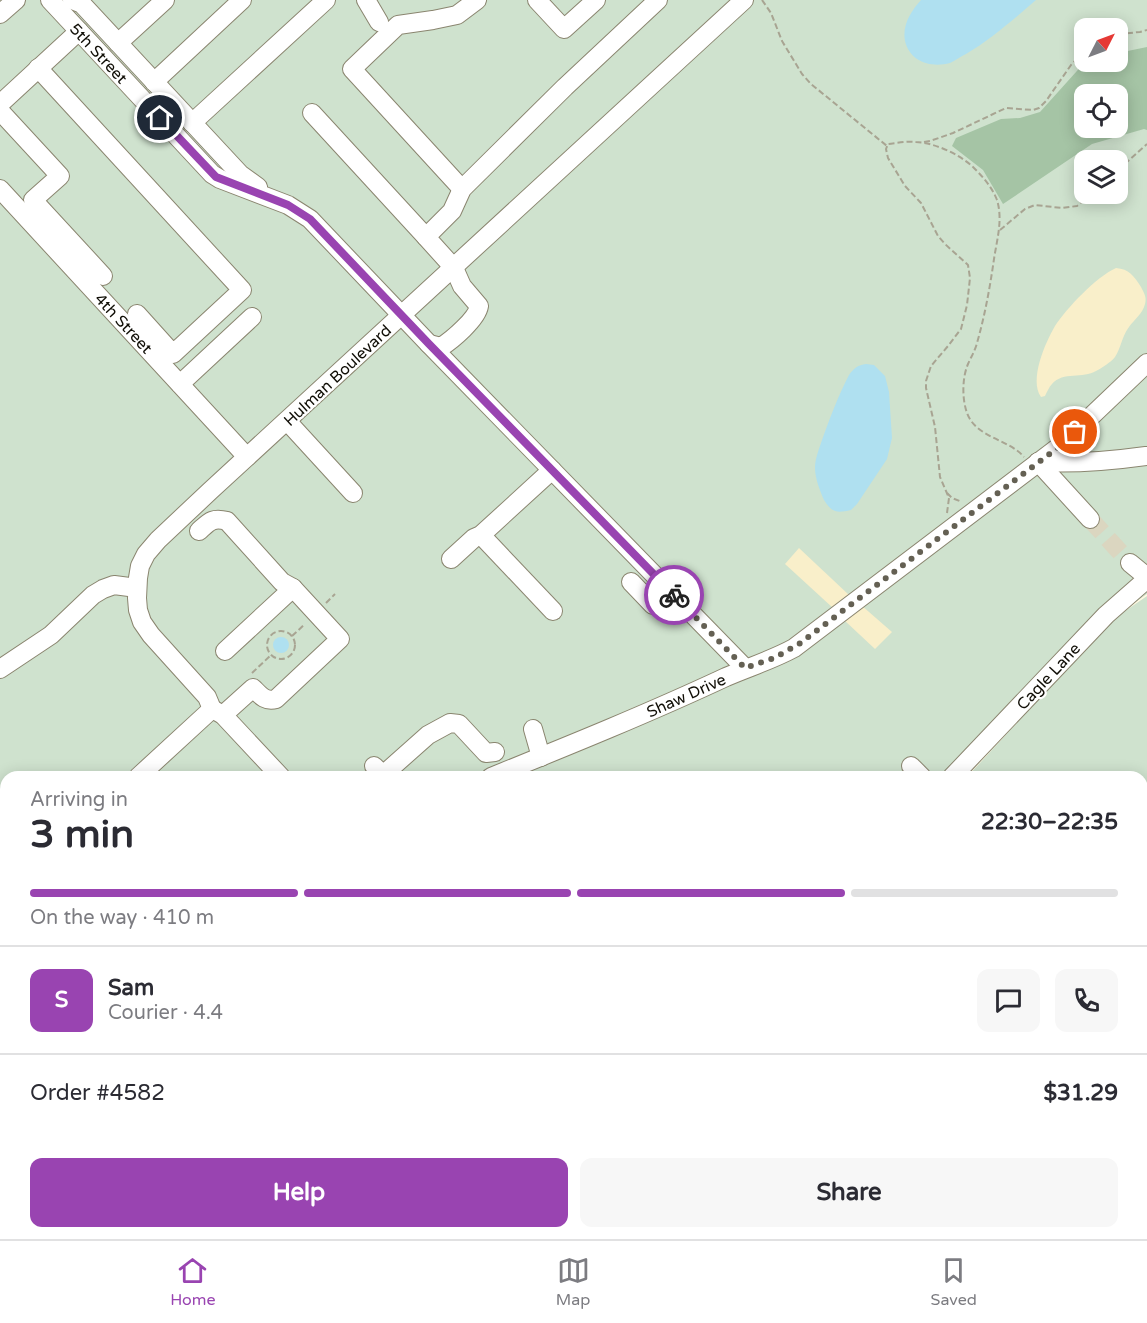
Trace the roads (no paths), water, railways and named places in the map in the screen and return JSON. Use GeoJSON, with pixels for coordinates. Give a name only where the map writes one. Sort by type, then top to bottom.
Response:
{"type":"FeatureCollection","features":[{"type":"Feature","properties":{"kind":"street"},"geometry":{"type":"LineString","coordinates":[[0,14],[16,0]]}},
{"type":"Feature","properties":{"kind":"street","name":"5th Street"},"geometry":{"type":"LineString","coordinates":[[50,0],[212,174],[288,205],[303,213],[317,226],[745,668]]}},
{"type":"Feature","properties":{"kind":"street"},"geometry":{"type":"LineString","coordinates":[[118,43],[165,0]]}},
{"type":"Feature","properties":{"kind":"street"},"geometry":{"type":"LineString","coordinates":[[154,82],[242,0]]}},
{"type":"Feature","properties":{"kind":"street"},"geometry":{"type":"LineString","coordinates":[[192,123],[326,0]]}},
{"type":"Feature","properties":{"kind":"street"},"geometry":{"type":"LineString","coordinates":[[366,0],[379,22]]}},
{"type":"Feature","properties":{"kind":"street"},"geometry":{"type":"LineString","coordinates":[[462,189],[352,69],[398,25],[457,15],[477,0]]}},
{"type":"Feature","properties":{"kind":"street"},"geometry":{"type":"LineString","coordinates":[[537,0],[564,29],[596,0]]}},
{"type":"Feature","properties":{"kind":"street"},"geometry":{"type":"LineString","coordinates":[[426,237],[452,211],[462,189],[565,87],[658,0]]}},
{"type":"Feature","properties":{"kind":"street","name":"Hulman Boulevard"},"geometry":{"type":"LineString","coordinates":[[218,712],[142,622],[138,610],[137,588],[140,566],[146,554],[158,540],[286,421],[744,0]]}},
{"type":"Feature","properties":{"kind":"street"},"geometry":{"type":"LineString","coordinates":[[80,1],[240,174],[288,205]]}},
{"type":"Feature","properties":{"kind":"street"},"geometry":{"type":"LineString","coordinates":[[0,104],[79,31]]}},
{"type":"Feature","properties":{"kind":"street"},"geometry":{"type":"LineString","coordinates":[[38,68],[242,290],[173,354],[137,314]]}},
{"type":"Feature","properties":{"kind":"street"},"geometry":{"type":"LineString","coordinates":[[0,111],[60,176],[33,200],[103,276]]}},
{"type":"Feature","properties":{"kind":"street"},"geometry":{"type":"LineString","coordinates":[[312,113],[454,268],[462,286],[479,306],[477,314],[447,343],[441,347],[429,344]]}},
{"type":"Feature","properties":{"kind":"street","name":"4th Street"},"geometry":{"type":"LineString","coordinates":[[0,189],[247,458]]}},
{"type":"Feature","properties":{"kind":"street"},"geometry":{"type":"LineString","coordinates":[[180,384],[252,317]]}},
{"type":"Feature","properties":{"kind":"street","name":"Shaw Drive"},"geometry":{"type":"LineString","coordinates":[[506,771],[610,729],[794,648],[953,527],[1031,460],[1060,446],[1147,363]]}},
{"type":"Feature","properties":{"kind":"street"},"geometry":{"type":"LineString","coordinates":[[286,421],[353,493]]}},
{"type":"Feature","properties":{"kind":"street"},"geometry":{"type":"LineString","coordinates":[[1031,460],[1059,463],[1104,462],[1146,456]]}},
{"type":"Feature","properties":{"kind":"street"},"geometry":{"type":"LineString","coordinates":[[1031,460],[1090,519]]}},
{"type":"Feature","properties":{"kind":"street"},"geometry":{"type":"LineString","coordinates":[[451,559],[474,538],[481,535],[552,470]]}},
{"type":"Feature","properties":{"kind":"street"},"geometry":{"type":"LineString","coordinates":[[145,771],[218,712],[253,688],[262,697],[270,700],[276,699],[340,639],[293,588],[282,582],[227,521],[218,519],[209,522],[199,531]]}},
{"type":"Feature","properties":{"kind":"street"},"geometry":{"type":"LineString","coordinates":[[481,535],[553,611]]}},
{"type":"Feature","properties":{"kind":"street"},"geometry":{"type":"LineString","coordinates":[[1130,563],[1147,578]]}},
{"type":"Feature","properties":{"kind":"street","name":"Cagle Lane"},"geometry":{"type":"LineString","coordinates":[[958,771],[1106,615],[1147,578]]}},
{"type":"Feature","properties":{"kind":"street"},"geometry":{"type":"LineString","coordinates":[[631,582],[653,605],[670,590]]}},
{"type":"Feature","properties":{"kind":"street"},"geometry":{"type":"LineString","coordinates":[[0,669],[51,635],[93,595],[103,589],[114,585],[137,588]]}},
{"type":"Feature","properties":{"kind":"street"},"geometry":{"type":"LineString","coordinates":[[225,651],[293,588]]}},
{"type":"Feature","properties":{"kind":"street"},"geometry":{"type":"LineString","coordinates":[[218,712],[275,771]]}},
{"type":"Feature","properties":{"kind":"street"},"geometry":{"type":"LineString","coordinates":[[379,771],[427,727],[450,723],[459,724],[471,732],[486,753],[495,752]]}},
{"type":"Feature","properties":{"kind":"street"},"geometry":{"type":"LineString","coordinates":[[533,729],[541,757]]}},
{"type":"Feature","properties":{"kind":"water"},"geometry":{"type":"Polygon","coordinates":[[[921,0],[1036,0],[975,48],[950,63],[936,65],[916,59],[905,41],[904,35],[908,19],[921,0]]]}},
{"type":"Feature","properties":{"kind":"water"},"geometry":{"type":"Polygon","coordinates":[[[866,364],[874,365],[885,376],[889,392],[892,438],[887,459],[857,504],[851,510],[835,511],[827,504],[821,493],[816,476],[816,461],[831,415],[849,375],[856,367],[866,364]]]}},
{"type":"Feature","properties":{"kind":"water"},"geometry":{"type":"Polygon","coordinates":[[[281,637],[287,639],[289,645],[287,651],[281,653],[275,651],[273,645],[275,639],[281,637]]]}},
{"type":"Feature","properties":{"kind":"tunnel"},"geometry":{"type":"LineString","coordinates":[[1090,519],[1130,563]]}}]}
